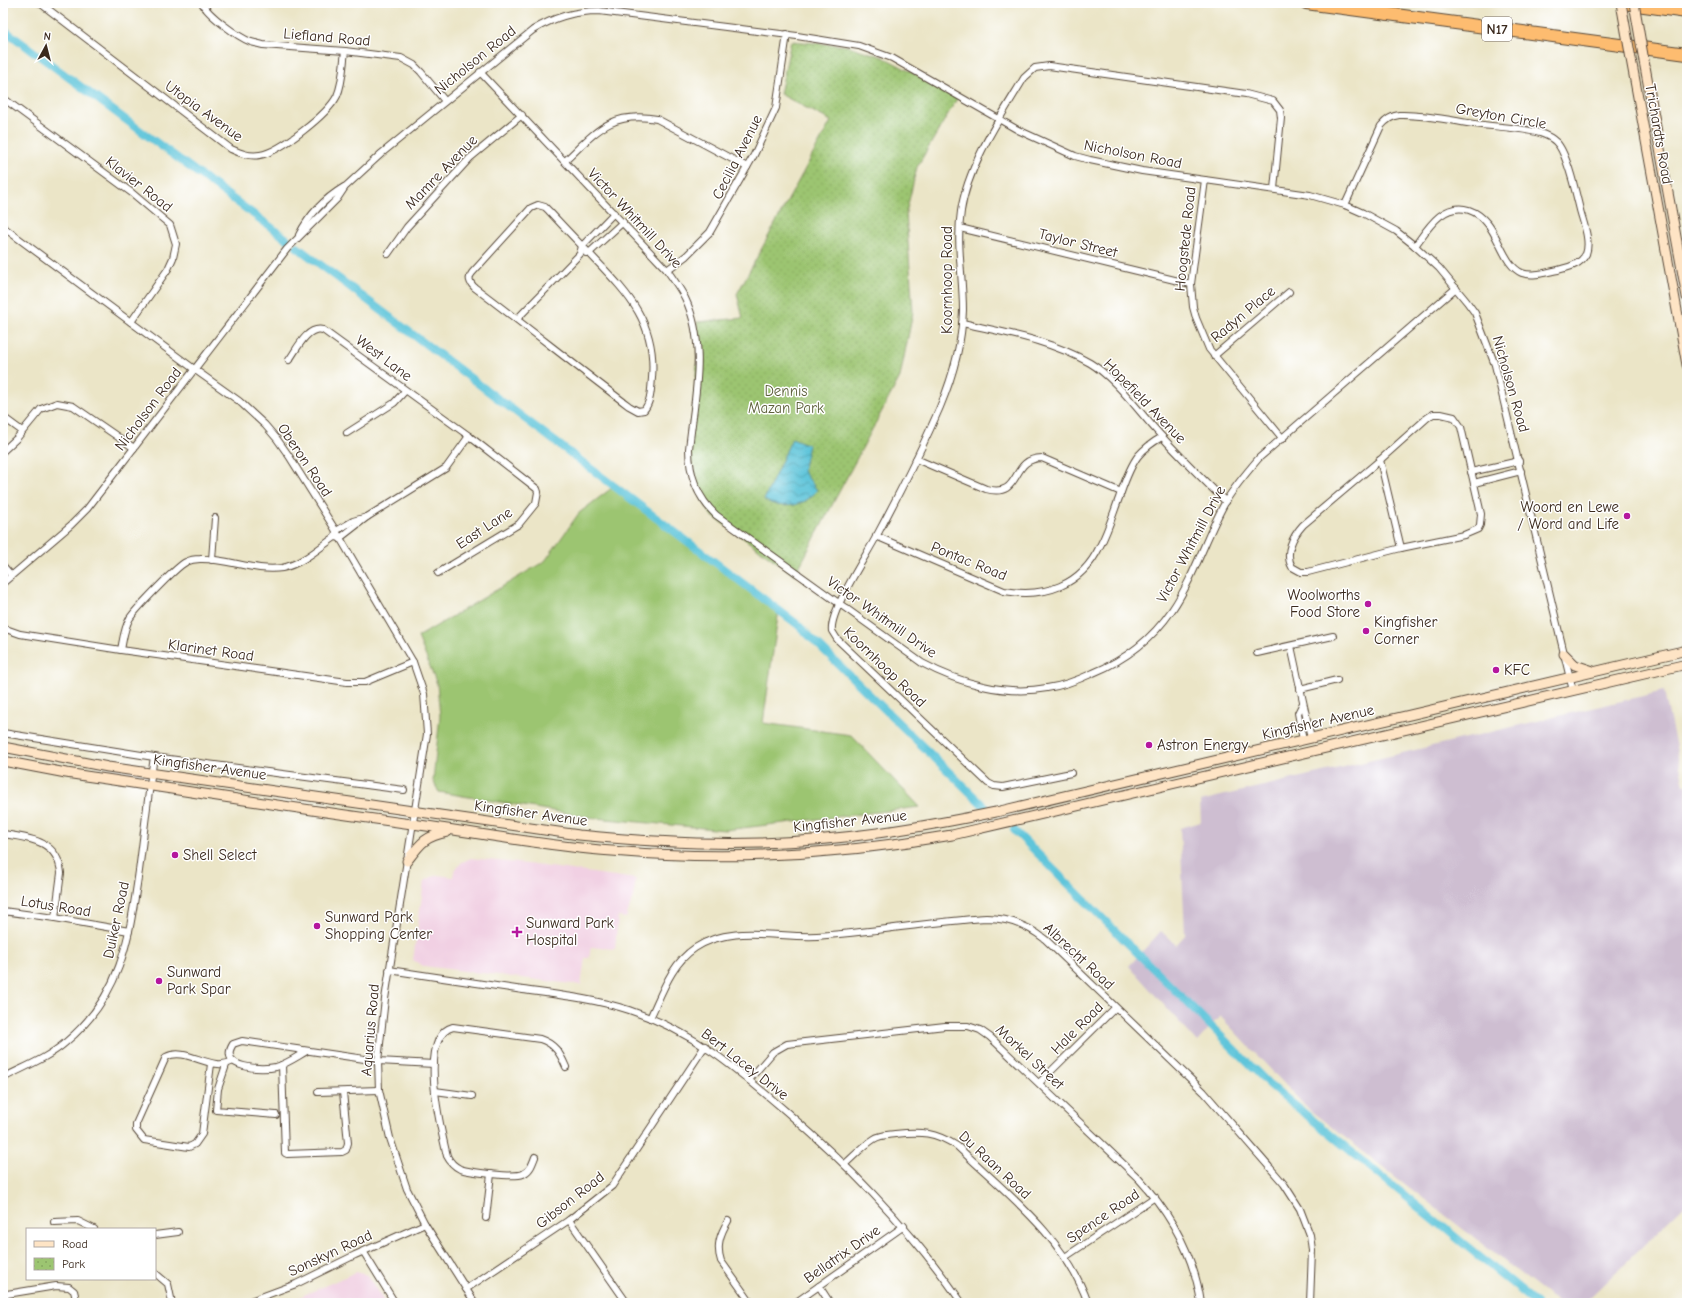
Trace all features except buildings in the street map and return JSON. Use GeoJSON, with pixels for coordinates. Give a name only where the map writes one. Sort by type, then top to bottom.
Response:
{"type":"FeatureCollection","features":[{"type":"Feature","properties":{"kind":"highway","name":"N17"},"geometry":{"type":"LineString","coordinates":[[1306,3],[1687,54]]}},
{"type":"Feature","properties":{"kind":"highway"},"geometry":{"type":"LineString","coordinates":[[1622,3],[1687,12]]}},
{"type":"Feature","properties":{"kind":"street","name":"Utopia Avenue"},"geometry":{"type":"LineString","coordinates":[[40,3],[46,5],[231,149],[251,156],[270,153],[282,147],[332,105],[339,90],[345,51]]}},
{"type":"Feature","properties":{"kind":"street","name":"Liefland Road"},"geometry":{"type":"LineString","coordinates":[[202,3],[207,11],[240,37],[251,42],[263,45],[391,56],[407,60],[421,72],[445,101]]}},
{"type":"Feature","properties":{"kind":"street","name":"Trichardts Road"},"geometry":{"type":"LineString","coordinates":[[1622,3],[1687,365]]}},
{"type":"Feature","properties":{"kind":"street","name":"Trichardts Road"},"geometry":{"type":"LineString","coordinates":[[1634,3],[1687,297]]}},
{"type":"Feature","properties":{"kind":"street","name":"Nicholson Road"},"geometry":{"type":"LineString","coordinates":[[3,582],[82,514],[298,237],[307,221],[324,200],[345,187],[388,148],[538,26],[560,16],[582,11],[614,12],[787,34],[859,46],[887,56],[908,66],[1036,139],[1090,160],[1142,171],[1310,195],[1345,205],[1396,231],[1415,246],[1456,288],[1475,314],[1495,365],[1573,691]]}},
{"type":"Feature","properties":{"kind":"street","name":"Cecilia Avenue"},"geometry":{"type":"LineString","coordinates":[[667,270],[691,252],[710,232],[748,167],[776,108],[787,34]]}},
{"type":"Feature","properties":{"kind":"street","name":"Koornhoop Road"},"geometry":{"type":"LineString","coordinates":[[1071,773],[1003,787],[994,786],[988,783],[833,634],[831,628],[840,604],[916,459],[952,375],[958,352],[962,323],[960,228],[963,200],[971,174],[1024,78],[1030,72],[1041,67],[1073,70],[1267,98],[1277,104],[1280,110],[1281,118],[1274,189]]}},
{"type":"Feature","properties":{"kind":"street","name":"Victor Whitmill Drive"},"geometry":{"type":"LineString","coordinates":[[480,72],[667,270],[685,298],[694,323],[698,350],[698,367],[689,449],[692,477],[696,490],[708,508],[922,664],[949,676],[978,685],[1013,690],[1046,689],[1061,686],[1107,668],[1138,647],[1159,626],[1172,610],[1184,590],[1226,502],[1248,470],[1259,458],[1283,439],[1456,288]]}},
{"type":"Feature","properties":{"kind":"street","name":"Klavier Road"},"geometry":{"type":"LineString","coordinates":[[3,98],[132,193],[170,225],[176,244],[174,258],[131,322]]}},
{"type":"Feature","properties":{"kind":"street","name":"Mamre Avenue"},"geometry":{"type":"LineString","coordinates":[[388,254],[407,227],[470,158],[522,116]]}},
{"type":"Feature","properties":{"kind":"street"},"geometry":{"type":"LineString","coordinates":[[565,161],[592,136],[611,122],[622,118],[643,116],[656,119],[748,167]]}},
{"type":"Feature","properties":{"kind":"street","name":"Greyton Circle"},"geometry":{"type":"LineString","coordinates":[[1345,205],[1381,126],[1391,117],[1425,117],[1525,130],[1546,135],[1557,143],[1566,161],[1586,232],[1588,245],[1587,252],[1580,262],[1551,272],[1537,274],[1523,273],[1512,264],[1484,219],[1474,212],[1466,209],[1458,209],[1443,213],[1432,224],[1415,246]]}},
{"type":"Feature","properties":{"kind":"street","name":"Hoogstede Road"},"geometry":{"type":"LineString","coordinates":[[1204,180],[1191,284],[1193,306],[1196,318],[1202,336],[1214,356],[1283,439]]}},
{"type":"Feature","properties":{"kind":"street"},"geometry":{"type":"LineString","coordinates":[[538,205],[545,207],[582,246],[623,289],[646,326],[650,348],[652,376],[648,403],[644,410],[634,410],[474,287],[469,280],[472,273],[531,208],[538,205]]}},
{"type":"Feature","properties":{"kind":"street"},"geometry":{"type":"LineString","coordinates":[[517,319],[580,254],[582,246],[614,213]]}},
{"type":"Feature","properties":{"kind":"street"},"geometry":{"type":"LineString","coordinates":[[580,254],[589,253],[623,222]]}},
{"type":"Feature","properties":{"kind":"street","name":"Oberon Road"},"geometry":{"type":"LineString","coordinates":[[3,228],[239,401],[265,425],[289,456],[413,662],[424,694],[427,723],[424,756],[414,811]]}},
{"type":"Feature","properties":{"kind":"street","name":"Taylor Street"},"geometry":{"type":"LineString","coordinates":[[960,228],[1191,284]]}},
{"type":"Feature","properties":{"kind":"street","name":"Radyn Place"},"geometry":{"type":"LineString","coordinates":[[1214,356],[1289,292]]}},
{"type":"Feature","properties":{"kind":"street","name":"Hopefield Avenue"},"geometry":{"type":"LineString","coordinates":[[962,323],[1038,341],[1060,348],[1090,363],[1111,380],[1162,437],[1226,502]]}},
{"type":"Feature","properties":{"kind":"street","name":"West Lane"},"geometry":{"type":"LineString","coordinates":[[289,360],[306,337],[315,330],[320,329],[328,333],[469,436]]}},
{"type":"Feature","properties":{"kind":"street"},"geometry":{"type":"LineString","coordinates":[[347,433],[394,403],[405,390]]}},
{"type":"Feature","properties":{"kind":"street"},"geometry":{"type":"LineString","coordinates":[[3,451],[35,416],[48,405],[62,403],[73,406],[134,448]]}},
{"type":"Feature","properties":{"kind":"street"},"geometry":{"type":"LineString","coordinates":[[1433,414],[1454,417],[1461,427],[1471,472],[1480,514],[1480,525],[1478,529],[1464,535],[1401,548],[1301,572],[1296,571],[1289,562],[1288,556],[1293,537],[1303,525],[1433,414]]}},
{"type":"Feature","properties":{"kind":"street"},"geometry":{"type":"LineString","coordinates":[[3,417],[22,431]]}},
{"type":"Feature","properties":{"kind":"street"},"geometry":{"type":"LineString","coordinates":[[121,650],[124,631],[130,619],[174,570],[186,561],[201,558],[268,568],[284,567],[304,559],[337,535],[446,468],[469,436]]}},
{"type":"Feature","properties":{"kind":"street","name":"East Lane"},"geometry":{"type":"LineString","coordinates":[[438,573],[519,524],[537,500],[537,489],[532,484],[469,436]]}},
{"type":"Feature","properties":{"kind":"street","name":"Pontac Road"},"geometry":{"type":"LineString","coordinates":[[876,536],[1004,591],[1036,593],[1050,591],[1065,584],[1084,570],[1101,545],[1121,492],[1139,455],[1162,437]]}},
{"type":"Feature","properties":{"kind":"street"},"geometry":{"type":"LineString","coordinates":[[916,459],[986,490],[999,492],[1008,487],[1024,464],[1031,460],[1042,458],[1121,492]]}},
{"type":"Feature","properties":{"kind":"street"},"geometry":{"type":"LineString","coordinates":[[1380,460],[1401,548]]}},
{"type":"Feature","properties":{"kind":"street"},"geometry":{"type":"LineString","coordinates":[[1471,472],[1519,461]]}},
{"type":"Feature","properties":{"kind":"street"},"geometry":{"type":"LineString","coordinates":[[1474,483],[1521,471]]}},
{"type":"Feature","properties":{"kind":"street"},"geometry":{"type":"LineString","coordinates":[[212,560],[216,518]]}},
{"type":"Feature","properties":{"kind":"street"},"geometry":{"type":"LineString","coordinates":[[3,566],[11,575]]}},
{"type":"Feature","properties":{"kind":"street","name":"Klarinet Road"},"geometry":{"type":"LineString","coordinates":[[3,628],[20,634],[121,650],[347,682],[365,682],[413,662]]}},
{"type":"Feature","properties":{"kind":"street"},"geometry":{"type":"LineString","coordinates":[[1257,653],[1333,636]]}},
{"type":"Feature","properties":{"kind":"street"},"geometry":{"type":"LineString","coordinates":[[1291,646],[1303,703],[1298,713],[1307,739]]}},
{"type":"Feature","properties":{"kind":"street","name":"Kingfisher Avenue"},"geometry":{"type":"LineString","coordinates":[[3,747],[108,767],[152,772],[571,834],[648,841],[710,844],[761,843],[870,834],[935,824],[996,812],[1687,650]]}},
{"type":"Feature","properties":{"kind":"street"},"geometry":{"type":"LineString","coordinates":[[1564,654],[1575,665],[1595,672]]}},
{"type":"Feature","properties":{"kind":"street","name":"Kingfisher Avenue"},"geometry":{"type":"LineString","coordinates":[[3,761],[66,773],[150,786],[454,831],[582,848],[710,857],[787,855],[896,844],[952,835],[1687,664]]}},
{"type":"Feature","properties":{"kind":"street"},"geometry":{"type":"LineString","coordinates":[[1300,689],[1337,680]]}},
{"type":"Feature","properties":{"kind":"street"},"geometry":{"type":"LineString","coordinates":[[3,733],[154,757],[404,790]]}},
{"type":"Feature","properties":{"kind":"street","name":"Duiker Road"},"geometry":{"type":"LineString","coordinates":[[3,1078],[43,1058],[65,1043],[80,1030],[100,1005],[119,970],[133,914],[154,757]]}},
{"type":"Feature","properties":{"kind":"street","name":"Aquarius Road"},"geometry":{"type":"LineString","coordinates":[[414,811],[389,970],[378,1061],[380,1090],[383,1109],[395,1157],[407,1189],[425,1224],[475,1303]]}},
{"type":"Feature","properties":{"kind":"street"},"geometry":{"type":"LineString","coordinates":[[407,861],[424,840],[438,834],[454,831]]}},
{"type":"Feature","properties":{"kind":"street"},"geometry":{"type":"LineString","coordinates":[[3,834],[36,840],[48,846],[56,857],[60,866],[60,873],[55,918]]}},
{"type":"Feature","properties":{"kind":"street","name":"Lotus Road"},"geometry":{"type":"LineString","coordinates":[[3,911],[55,918],[129,931]]}},
{"type":"Feature","properties":{"kind":"street","name":"Albrecht Road"},"geometry":{"type":"LineString","coordinates":[[650,1018],[668,980],[679,963],[695,948],[715,938],[740,935],[817,936],[990,918],[1010,920],[1028,927],[1038,933],[1204,1092],[1284,1184],[1305,1219],[1311,1242],[1310,1303]]}},
{"type":"Feature","properties":{"kind":"street","name":"Bert Lacey Drive"},"geometry":{"type":"LineString","coordinates":[[389,970],[600,1002],[629,1010],[681,1032],[705,1046],[749,1080],[845,1164],[904,1226],[932,1261],[962,1303]]}},
{"type":"Feature","properties":{"kind":"street","name":"Hale Road"},"geometry":{"type":"LineString","coordinates":[[1039,1083],[1115,1008]]}},
{"type":"Feature","properties":{"kind":"street","name":"Morkel Street"},"geometry":{"type":"LineString","coordinates":[[749,1080],[773,1052],[787,1044],[962,1025],[974,1027],[985,1033],[1039,1083],[1138,1178],[1155,1197],[1173,1223],[1183,1242],[1192,1268],[1200,1303]]}},
{"type":"Feature","properties":{"kind":"street"},"geometry":{"type":"LineString","coordinates":[[535,1157],[530,1169],[521,1175],[492,1174],[465,1170],[457,1167],[450,1161],[447,1156],[439,1121],[435,1091],[434,1064],[437,1045],[441,1034],[449,1028],[459,1027],[533,1037],[546,1041],[556,1048],[566,1067]]}},
{"type":"Feature","properties":{"kind":"street"},"geometry":{"type":"LineString","coordinates":[[308,1051],[282,1065],[271,1068],[240,1066],[233,1061],[230,1055],[233,1044],[238,1041],[247,1041],[378,1061],[434,1064]]}},
{"type":"Feature","properties":{"kind":"street","name":"Gibson Road"},"geometry":{"type":"LineString","coordinates":[[466,1289],[569,1220],[607,1191],[616,1181],[705,1046]]}},
{"type":"Feature","properties":{"kind":"street"},"geometry":{"type":"LineString","coordinates":[[211,1064],[202,1134],[200,1138],[189,1147],[144,1140],[136,1130],[136,1124],[166,1057],[170,1055],[182,1055],[199,1059],[211,1064],[226,1065],[233,1061]]}},
{"type":"Feature","properties":{"kind":"street"},"geometry":{"type":"LineString","coordinates":[[226,1065],[218,1089],[216,1110],[276,1115]]}},
{"type":"Feature","properties":{"kind":"street"},"geometry":{"type":"LineString","coordinates":[[282,1065],[285,1153],[287,1154],[342,1152],[346,1150],[348,1143],[343,1092]]}},
{"type":"Feature","properties":{"kind":"street"},"geometry":{"type":"LineString","coordinates":[[318,1092],[380,1090]]}},
{"type":"Feature","properties":{"kind":"street"},"geometry":{"type":"LineString","coordinates":[[435,1091],[472,1096]]}},
{"type":"Feature","properties":{"kind":"street","name":"Du Raan Road"},"geometry":{"type":"LineString","coordinates":[[845,1164],[874,1139],[883,1135],[915,1132],[929,1133],[946,1138],[958,1146],[1041,1227],[1066,1257],[1075,1272],[1088,1303]]}},
{"type":"Feature","properties":{"kind":"street"},"geometry":{"type":"LineString","coordinates":[[486,1218],[492,1174]]}},
{"type":"Feature","properties":{"kind":"street","name":"Spence Road"},"geometry":{"type":"LineString","coordinates":[[1066,1257],[1155,1197]]}},
{"type":"Feature","properties":{"kind":"street"},"geometry":{"type":"LineString","coordinates":[[569,1220],[627,1303]]}},
{"type":"Feature","properties":{"kind":"street"},"geometry":{"type":"LineString","coordinates":[[54,1222],[78,1221],[92,1228]]}},
{"type":"Feature","properties":{"kind":"street"},"geometry":{"type":"LineString","coordinates":[[728,1221],[720,1238],[719,1255],[751,1303]]}},
{"type":"Feature","properties":{"kind":"street","name":"Sonskyn Road"},"geometry":{"type":"LineString","coordinates":[[245,1303],[296,1284],[363,1251],[425,1224]]}},
{"type":"Feature","properties":{"kind":"street","name":"Bellatrix Drive"},"geometry":{"type":"LineString","coordinates":[[795,1303],[904,1226]]}},
{"type":"Feature","properties":{"kind":"street"},"geometry":{"type":"LineString","coordinates":[[156,1235],[178,1232]]}},
{"type":"Feature","properties":{"kind":"street"},"geometry":{"type":"LineString","coordinates":[[363,1251],[395,1303]]}},
{"type":"Feature","properties":{"kind":"street"},"geometry":{"type":"LineString","coordinates":[[156,1274],[168,1284],[172,1303]]}},
{"type":"Feature","properties":{"kind":"street"},"geometry":{"type":"LineString","coordinates":[[7,1294],[64,1286],[74,1291],[77,1303]]}},
{"type":"Feature","properties":{"kind":"street"},"geometry":{"type":"LineString","coordinates":[[819,1286],[830,1303]]}},
{"type":"Feature","properties":{"kind":"shaded area"},"geometry":{"type":"Polygon","coordinates":[[[1664,691],[1684,785],[1687,785],[1687,1203],[1584,1303],[1558,1303],[1307,1108],[1220,1016],[1197,1042],[1129,966],[1161,931],[1176,945],[1185,935],[1180,828],[1201,822],[1200,801],[1664,691]]]}},
{"type":"Feature","properties":{"kind":"shaded area","name":"Sunward Park Hospital"},"geometry":{"type":"Polygon","coordinates":[[[471,858],[536,865],[636,879],[633,897],[626,918],[618,917],[615,949],[591,947],[589,958],[585,958],[581,985],[423,966],[413,960],[424,881],[436,875],[453,877],[454,871],[462,862],[471,858]]]}},
{"type":"Feature","properties":{"kind":"shaded area"},"geometry":{"type":"Polygon","coordinates":[[[356,1272],[367,1275],[385,1303],[286,1303],[356,1272]]]}},
{"type":"Feature","properties":{"kind":"green space","name":"Dennis Mazan Park"},"geometry":{"type":"Polygon","coordinates":[[[791,41],[848,46],[883,57],[958,97],[917,167],[906,213],[913,312],[900,377],[795,575],[711,515],[695,487],[689,452],[698,353],[697,322],[743,318],[737,294],[831,121],[780,94],[791,41]]]}},
{"type":"Feature","properties":{"kind":"green space"},"geometry":{"type":"Polygon","coordinates":[[[617,484],[779,609],[763,723],[851,735],[920,807],[725,830],[595,818],[439,792],[433,781],[440,716],[437,684],[418,637],[545,561],[579,513],[617,484]]]}},
{"type":"Feature","properties":{"kind":"water"},"geometry":{"type":"Polygon","coordinates":[[[792,438],[809,445],[803,471],[817,490],[805,501],[795,505],[784,506],[764,500],[792,438]]]}},
{"type":"Feature","properties":{"kind":"waterway"},"geometry":{"type":"LineString","coordinates":[[3,29],[287,239]]}},
{"type":"Feature","properties":{"kind":"waterway"},"geometry":{"type":"LineString","coordinates":[[297,247],[797,624],[986,808]]}},
{"type":"Feature","properties":{"kind":"waterway"},"geometry":{"type":"LineString","coordinates":[[1014,830],[1270,1085],[1536,1303]]}},
{"type":"Feature","properties":{"kind":"place","name":"Woord en Lewe / Word and Life"},"geometry":{"type":"Point","coordinates":[1627,516]}},
{"type":"Feature","properties":{"kind":"place","name":"Woolworths Food Store"},"geometry":{"type":"Point","coordinates":[1368,604]}},
{"type":"Feature","properties":{"kind":"place","name":"Kingfisher Corner"},"geometry":{"type":"Point","coordinates":[1366,631]}},
{"type":"Feature","properties":{"kind":"place","name":"KFC"},"geometry":{"type":"Point","coordinates":[1496,670]}},
{"type":"Feature","properties":{"kind":"place","name":"Astron Energy"},"geometry":{"type":"Point","coordinates":[1149,745]}},
{"type":"Feature","properties":{"kind":"place","name":"Shell Select"},"geometry":{"type":"Point","coordinates":[175,855]}},
{"type":"Feature","properties":{"kind":"place","name":"Sunward Park Shopping Center"},"geometry":{"type":"Point","coordinates":[317,926]}},
{"type":"Feature","properties":{"kind":"place","name":"Sunward Park Hospital"},"geometry":{"type":"Point","coordinates":[517,932]}},
{"type":"Feature","properties":{"kind":"place","name":"Sunward Park Spar"},"geometry":{"type":"Point","coordinates":[159,981]}}]}
